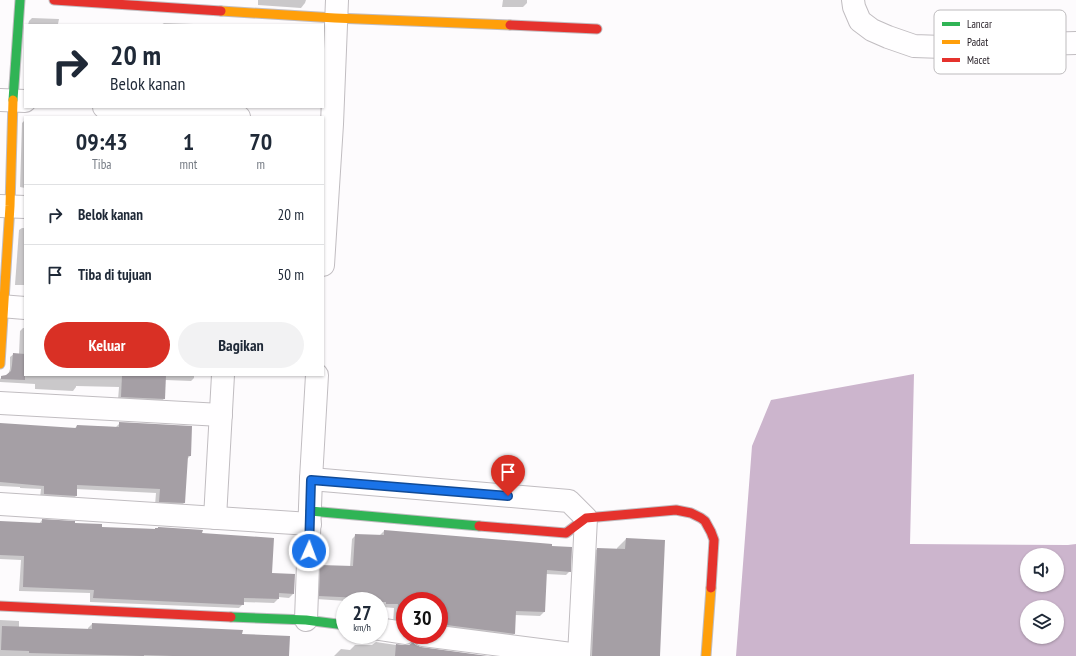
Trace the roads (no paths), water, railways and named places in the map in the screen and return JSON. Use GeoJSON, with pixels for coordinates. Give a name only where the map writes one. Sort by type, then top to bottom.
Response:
{"type":"FeatureCollection","features":[{"type":"Feature","properties":{"kind":"street"},"geometry":{"type":"LineString","coordinates":[[0,364],[2,306],[12,207],[13,100],[20,0]]}},
{"type":"Feature","properties":{"kind":"street"},"geometry":{"type":"LineString","coordinates":[[54,0],[336,9],[597,29]]}},
{"type":"Feature","properties":{"kind":"street"},"geometry":{"type":"LineString","coordinates":[[854,0],[854,7],[860,21],[877,32],[914,46],[934,47]]}},
{"type":"Feature","properties":{"kind":"street"},"geometry":{"type":"LineString","coordinates":[[324,229],[328,124],[336,9]]}},
{"type":"Feature","properties":{"kind":"street"},"geometry":{"type":"LineString","coordinates":[[1066,43],[1076,43]]}},
{"type":"Feature","properties":{"kind":"street"},"geometry":{"type":"LineString","coordinates":[[118,108],[226,116]]}},
{"type":"Feature","properties":{"kind":"street"},"geometry":{"type":"LineString","coordinates":[[2,306],[24,308]]}},
{"type":"Feature","properties":{"kind":"street"},"geometry":{"type":"LineString","coordinates":[[215,518],[223,376]]}},
{"type":"Feature","properties":{"kind":"street"},"geometry":{"type":"LineString","coordinates":[[306,620],[311,480],[317,376]]}},
{"type":"Feature","properties":{"kind":"street"},"geometry":{"type":"LineString","coordinates":[[0,403],[221,415]]}},
{"type":"Feature","properties":{"kind":"street"},"geometry":{"type":"LineString","coordinates":[[311,480],[569,501],[586,518],[579,655],[448,638]]}},
{"type":"Feature","properties":{"kind":"street"},"geometry":{"type":"LineString","coordinates":[[0,504],[215,518],[310,517],[566,533],[586,518],[676,510],[691,512],[703,518],[711,529],[714,540],[706,656]]}},
{"type":"Feature","properties":{"kind":"street"},"geometry":{"type":"LineString","coordinates":[[0,606],[306,620],[336,624]]}}]}
